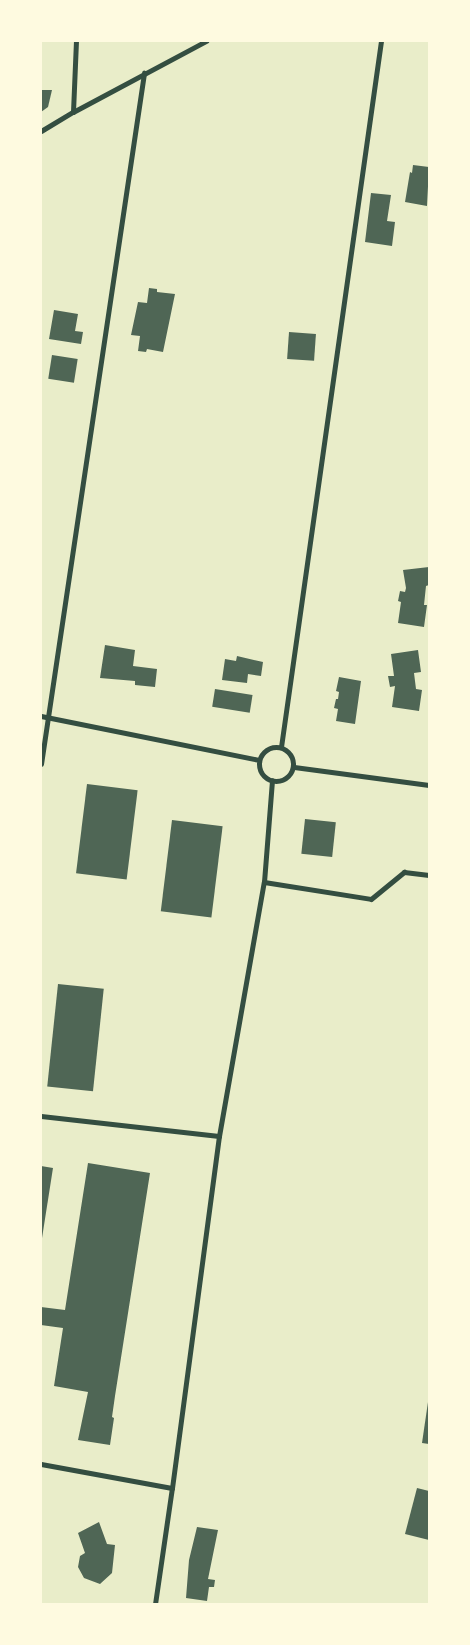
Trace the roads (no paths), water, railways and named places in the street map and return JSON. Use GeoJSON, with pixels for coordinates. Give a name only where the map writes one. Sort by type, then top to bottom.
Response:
{"type":"FeatureCollection","features":[{"type":"Feature","properties":{"kind":"street"},"geometry":{"type":"LineString","coordinates":[[72,112],[76,41]]}},
{"type":"Feature","properties":{"kind":"street"},"geometry":{"type":"LineString","coordinates":[[41,131],[72,112],[206,41]]}},
{"type":"Feature","properties":{"kind":"street"},"geometry":{"type":"LineString","coordinates":[[281,747],[381,41]]}},
{"type":"Feature","properties":{"kind":"street"},"geometry":{"type":"LineString","coordinates":[[41,764],[44,716],[144,73]]}},
{"type":"Feature","properties":{"kind":"street"},"geometry":{"type":"LineString","coordinates":[[44,716],[259,760]]}},
{"type":"Feature","properties":{"kind":"street"},"geometry":{"type":"LineString","coordinates":[[276,746],[281,747],[290,752],[294,767],[292,772],[283,780],[272,780],[263,775],[259,760],[265,750],[276,746]]}},
{"type":"Feature","properties":{"kind":"street"},"geometry":{"type":"LineString","coordinates":[[294,767],[429,785]]}},
{"type":"Feature","properties":{"kind":"street"},"geometry":{"type":"LineString","coordinates":[[155,1604],[219,1136],[264,882],[272,780]]}},
{"type":"Feature","properties":{"kind":"street"},"geometry":{"type":"LineString","coordinates":[[264,882],[371,899],[404,872],[429,875]]}},
{"type":"Feature","properties":{"kind":"street"},"geometry":{"type":"LineString","coordinates":[[41,1116],[219,1136]]}},
{"type":"Feature","properties":{"kind":"street"},"geometry":{"type":"LineString","coordinates":[[41,1464],[172,1488]]}}]}
